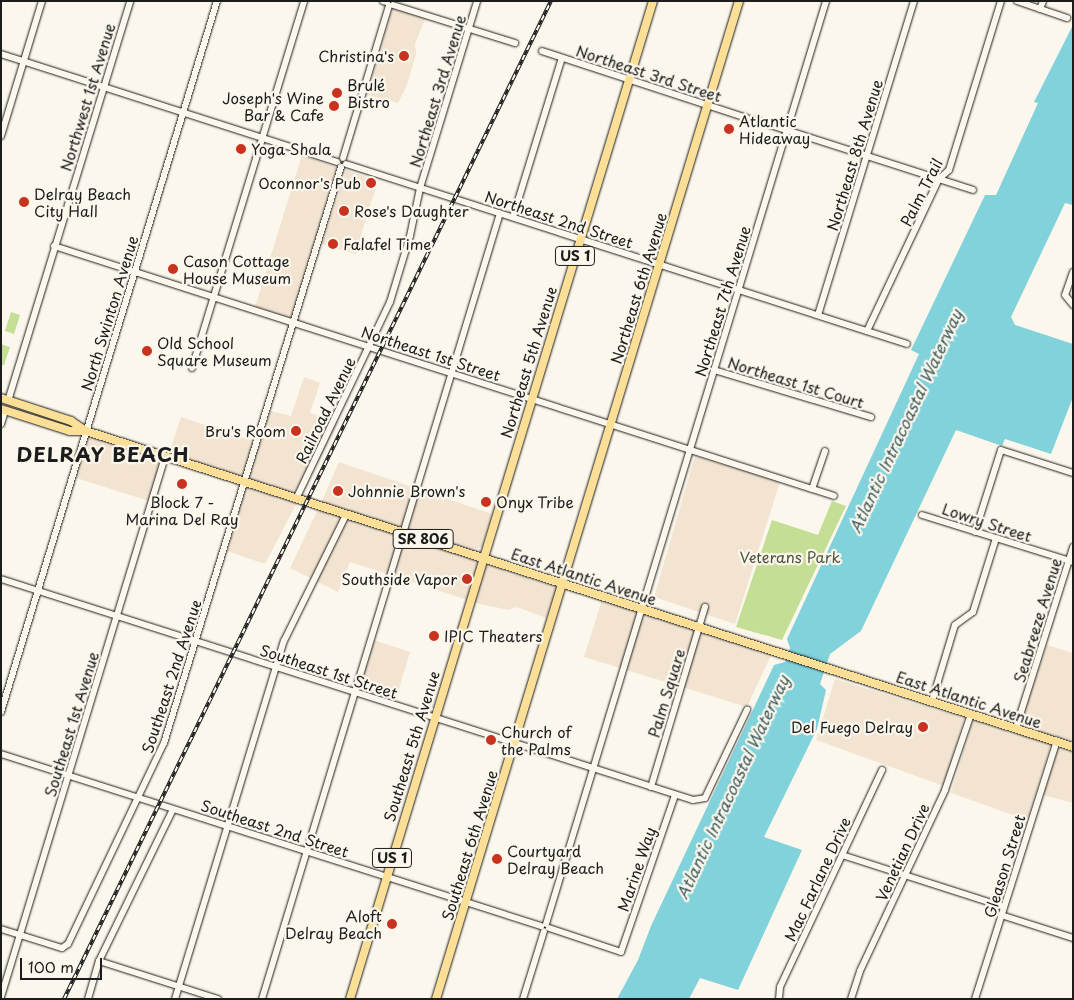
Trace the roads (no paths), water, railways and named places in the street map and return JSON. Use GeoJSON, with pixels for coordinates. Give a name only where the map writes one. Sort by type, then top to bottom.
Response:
{"type":"FeatureCollection","features":[{"type":"Feature","properties":{"kind":"main road","name":"Northeast 5th Avenue"},"geometry":{"type":"LineString","coordinates":[[482,558],[652,1]]}},
{"type":"Feature","properties":{"kind":"main road","name":"Northeast 6th Avenue"},"geometry":{"type":"LineString","coordinates":[[563,583],[739,1]]}},
{"type":"Feature","properties":{"kind":"main road","name":"SR 806"},"geometry":{"type":"LineString","coordinates":[[4,404],[23,406],[71,421],[86,431]]}},
{"type":"Feature","properties":{"kind":"main road","name":"SR 806"},"geometry":{"type":"LineString","coordinates":[[4,404],[70,430],[86,431]]}},
{"type":"Feature","properties":{"kind":"main road","name":"East Atlantic Avenue"},"geometry":{"type":"LineString","coordinates":[[86,431],[1073,747]]}},
{"type":"Feature","properties":{"kind":"main road","name":"Southeast 5th Avenue"},"geometry":{"type":"LineString","coordinates":[[350,999],[482,558]]}},
{"type":"Feature","properties":{"kind":"main road","name":"Southeast 6th Avenue"},"geometry":{"type":"LineString","coordinates":[[436,999],[563,583]]}},
{"type":"Feature","properties":{"kind":"street"},"geometry":{"type":"LineString","coordinates":[[1,136],[42,1]]}},
{"type":"Feature","properties":{"kind":"street","name":"Northwest 1st Avenue"},"geometry":{"type":"LineString","coordinates":[[1,424],[4,404],[130,1]]}},
{"type":"Feature","properties":{"kind":"street","name":"North Swinton Avenue"},"geometry":{"type":"LineString","coordinates":[[1,712],[217,1]]}},
{"type":"Feature","properties":{"kind":"street"},"geometry":{"type":"LineString","coordinates":[[192,368],[304,1]]}},
{"type":"Feature","properties":{"kind":"street","name":"Northeast 3rd Avenue"},"geometry":{"type":"LineString","coordinates":[[420,188],[477,1]]}},
{"type":"Feature","properties":{"kind":"street","name":"Northeast 7th Avenue"},"geometry":{"type":"LineString","coordinates":[[523,999],[826,1]]}},
{"type":"Feature","properties":{"kind":"street","name":"Northeast 8th Avenue"},"geometry":{"type":"LineString","coordinates":[[818,315],[914,1]]}},
{"type":"Feature","properties":{"kind":"street","name":"Palm Trail"},"geometry":{"type":"LineString","coordinates":[[867,331],[940,179],[950,166],[1001,1]]}},
{"type":"Feature","properties":{"kind":"street"},"geometry":{"type":"LineString","coordinates":[[1017,1],[1067,18]]}},
{"type":"Feature","properties":{"kind":"street"},"geometry":{"type":"LineString","coordinates":[[1040,9],[1042,1]]}},
{"type":"Feature","properties":{"kind":"street"},"geometry":{"type":"LineString","coordinates":[[389,3],[515,43]]}},
{"type":"Feature","properties":{"kind":"street","name":"Southeast 2nd Avenue"},"geometry":{"type":"LineString","coordinates":[[20,935],[62,948],[68,944],[140,798],[164,743],[342,163],[389,3]]}},
{"type":"Feature","properties":{"kind":"street","name":"Northeast 3rd Street"},"geometry":{"type":"LineString","coordinates":[[542,51],[747,118]]}},
{"type":"Feature","properties":{"kind":"street","name":"Northeast 2nd Street"},"geometry":{"type":"LineString","coordinates":[[1,54],[907,344]]}},
{"type":"Feature","properties":{"kind":"street"},"geometry":{"type":"LineString","coordinates":[[513,217],[562,58]]}},
{"type":"Feature","properties":{"kind":"street"},"geometry":{"type":"LineString","coordinates":[[755,120],[973,190]]}},
{"type":"Feature","properties":{"kind":"street","name":"Railroad Avenue"},"geometry":{"type":"LineString","coordinates":[[296,499],[390,302],[410,236],[420,188]]}},
{"type":"Feature","properties":{"kind":"street"},"geometry":{"type":"LineString","coordinates":[[262,999],[500,213]]}},
{"type":"Feature","properties":{"kind":"street","name":"Northeast 1st Street"},"geometry":{"type":"LineString","coordinates":[[54,246],[532,397],[834,496]]}},
{"type":"Feature","properties":{"kind":"street"},"geometry":{"type":"LineString","coordinates":[[1073,272],[1065,295],[1073,305]]}},
{"type":"Feature","properties":{"kind":"street","name":"Northeast 1st Court"},"geometry":{"type":"LineString","coordinates":[[714,370],[871,418]]}},
{"type":"Feature","properties":{"kind":"street"},"geometry":{"type":"LineString","coordinates":[[975,532],[1001,450],[1073,472]]}},
{"type":"Feature","properties":{"kind":"street"},"geometry":{"type":"LineString","coordinates":[[812,489],[825,451]]}},
{"type":"Feature","properties":{"kind":"street","name":"Southeast 1st Avenue"},"geometry":{"type":"LineString","coordinates":[[1,997],[165,457]]}},
{"type":"Feature","properties":{"kind":"street"},"geometry":{"type":"LineString","coordinates":[[175,999],[284,641],[346,515]]}},
{"type":"Feature","properties":{"kind":"street","name":"Lowry Street"},"geometry":{"type":"LineString","coordinates":[[922,515],[1071,562]]}},
{"type":"Feature","properties":{"kind":"street"},"geometry":{"type":"LineString","coordinates":[[932,701],[955,624],[971,616],[996,538]]}},
{"type":"Feature","properties":{"kind":"street","name":"Seabreeze Avenue"},"geometry":{"type":"LineString","coordinates":[[1016,728],[1071,562],[1073,547]]}},
{"type":"Feature","properties":{"kind":"street","name":"Southeast 1st Street"},"geometry":{"type":"LineString","coordinates":[[1,579],[592,769],[675,795],[699,800],[705,798],[747,710]]}},
{"type":"Feature","properties":{"kind":"street","name":"Palm Square"},"geometry":{"type":"LineString","coordinates":[[651,787],[704,607]]}},
{"type":"Feature","properties":{"kind":"street","name":"Venetian Drive"},"geometry":{"type":"LineString","coordinates":[[851,999],[860,971],[945,790],[971,714]]}},
{"type":"Feature","properties":{"kind":"street","name":"Gleason Street"},"geometry":{"type":"LineString","coordinates":[[975,999],[1057,741]]}},
{"type":"Feature","properties":{"kind":"street","name":"Southeast 2nd Street"},"geometry":{"type":"LineString","coordinates":[[1,754],[621,952]]}},
{"type":"Feature","properties":{"kind":"street","name":"Mac Farlane Drive"},"geometry":{"type":"LineString","coordinates":[[780,999],[780,987],[882,770]]}},
{"type":"Feature","properties":{"kind":"street","name":"Marine Way"},"geometry":{"type":"LineString","coordinates":[[621,952],[675,795]]}},
{"type":"Feature","properties":{"kind":"street"},"geometry":{"type":"LineString","coordinates":[[88,999],[99,960],[172,809]]}},
{"type":"Feature","properties":{"kind":"street"},"geometry":{"type":"LineString","coordinates":[[842,855],[1004,907]]}},
{"type":"Feature","properties":{"kind":"street"},"geometry":{"type":"LineString","coordinates":[[1001,915],[1073,938]]}},
{"type":"Feature","properties":{"kind":"street"},"geometry":{"type":"LineString","coordinates":[[1,929],[20,935]]}},
{"type":"Feature","properties":{"kind":"street"},"geometry":{"type":"LineString","coordinates":[[99,960],[218,999]]}},
{"type":"Feature","properties":{"kind":"water","name":"Atlantic Intracoastal Waterway"},"geometry":{"type":"Polygon","coordinates":[[[1073,25],[1073,205],[1065,203],[1011,317],[1015,325],[1073,344],[1073,397],[1051,454],[1005,439],[1002,446],[956,430],[861,631],[830,654],[820,684],[826,690],[817,729],[764,837],[802,850],[738,990],[700,978],[689,999],[617,999],[638,960],[651,926],[774,665],[785,662],[790,648],[787,639],[919,354],[911,350],[985,195],[996,195],[1038,103],[1034,102],[1073,25]]]}},
{"type":"Feature","properties":{"kind":"railway"},"geometry":{"type":"LineString","coordinates":[[64,999],[551,1]]}},
{"type":"Feature","properties":{"kind":"place","name":"Christina's"},"geometry":{"type":"Point","coordinates":[404,56]}},
{"type":"Feature","properties":{"kind":"place","name":"Brulé Bistro"},"geometry":{"type":"Point","coordinates":[337,93]}},
{"type":"Feature","properties":{"kind":"place","name":"Joseph's Wine Bar & Cafe"},"geometry":{"type":"Point","coordinates":[334,106]}},
{"type":"Feature","properties":{"kind":"place","name":"Atlantic Hideaway"},"geometry":{"type":"Point","coordinates":[729,129]}},
{"type":"Feature","properties":{"kind":"place","name":"Yoga Shala"},"geometry":{"type":"Point","coordinates":[241,149]}},
{"type":"Feature","properties":{"kind":"place","name":"Oconnor's Pub"},"geometry":{"type":"Point","coordinates":[371,183]}},
{"type":"Feature","properties":{"kind":"place","name":"Delray Beach City Hall"},"geometry":{"type":"Point","coordinates":[24,202]}},
{"type":"Feature","properties":{"kind":"place","name":"Rose's Daughter"},"geometry":{"type":"Point","coordinates":[344,211]}},
{"type":"Feature","properties":{"kind":"place","name":"Falafel Time"},"geometry":{"type":"Point","coordinates":[333,244]}},
{"type":"Feature","properties":{"kind":"place","name":"Cason Cottage House Museum"},"geometry":{"type":"Point","coordinates":[173,269]}},
{"type":"Feature","properties":{"kind":"place","name":"Old School Square Museum"},"geometry":{"type":"Point","coordinates":[147,351]}},
{"type":"Feature","properties":{"kind":"place","name":"Bru's Room"},"geometry":{"type":"Point","coordinates":[296,431]}},
{"type":"Feature","properties":{"kind":"place","name":"Block 7 - Marina Del Ray"},"geometry":{"type":"Point","coordinates":[182,484]}},
{"type":"Feature","properties":{"kind":"place","name":"Johnnie Brown's"},"geometry":{"type":"Point","coordinates":[338,491]}},
{"type":"Feature","properties":{"kind":"place","name":"Onyx Tribe"},"geometry":{"type":"Point","coordinates":[486,502]}},
{"type":"Feature","properties":{"kind":"place","name":"Southside Vapor"},"geometry":{"type":"Point","coordinates":[467,579]}},
{"type":"Feature","properties":{"kind":"place","name":"IPIC Theaters"},"geometry":{"type":"Point","coordinates":[434,636]}},
{"type":"Feature","properties":{"kind":"place","name":"Del Fuego Delray"},"geometry":{"type":"Point","coordinates":[923,727]}},
{"type":"Feature","properties":{"kind":"place","name":"Church of the Palms"},"geometry":{"type":"Point","coordinates":[491,740]}},
{"type":"Feature","properties":{"kind":"place","name":"Courtyard Delray Beach"},"geometry":{"type":"Point","coordinates":[497,859]}},
{"type":"Feature","properties":{"kind":"place","name":"Aloft Delray Beach"},"geometry":{"type":"Point","coordinates":[392,924]}},
{"type":"Feature","properties":{"kind":"district","name":"DELRAY BEACH"},"geometry":{"type":"Point","coordinates":[103,454]}},
{"type":"Feature","properties":{"kind":"park label","name":"Veterans Park"},"geometry":{"type":"Point","coordinates":[790,557]}}]}
